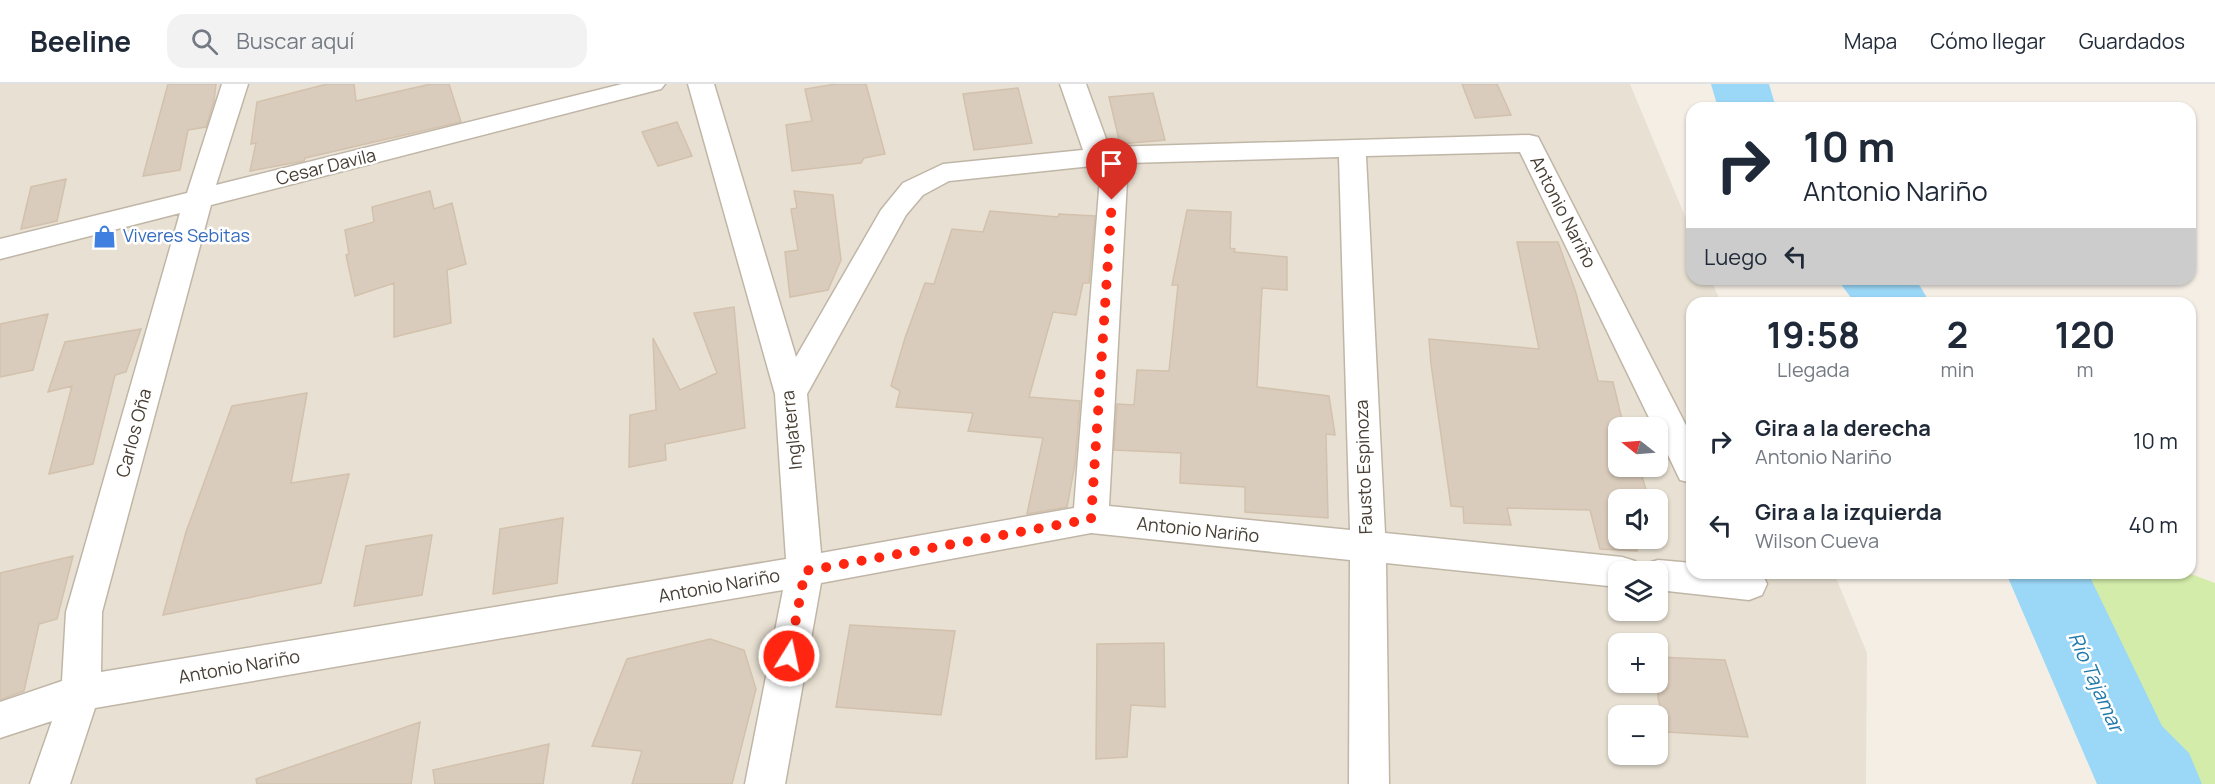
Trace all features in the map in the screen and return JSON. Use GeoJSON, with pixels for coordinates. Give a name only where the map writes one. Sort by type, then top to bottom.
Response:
{"type":"FeatureCollection","features":[{"type":"Feature","properties":{"kind":"street","name":"Carlos Oña"},"geometry":{"type":"LineString","coordinates":[[50,784],[81,693],[84,612],[198,200],[235,84]]}},
{"type":"Feature","properties":{"kind":"street","name":"Cesar Davila"},"geometry":{"type":"LineString","coordinates":[[0,249],[652,84]]}},
{"type":"Feature","properties":{"kind":"street","name":"Inglaterra"},"geometry":{"type":"LineString","coordinates":[[701,84],[791,394],[805,571],[765,784]]}},
{"type":"Feature","properties":{"kind":"street"},"geometry":{"type":"LineString","coordinates":[[1073,84],[1107,155],[1091,519]]}},
{"type":"Feature","properties":{"kind":"street","name":"Antonio Nariño"},"geometry":{"type":"LineString","coordinates":[[791,394],[895,210],[913,189],[943,173],[1107,155],[1352,150],[1529,143],[1686,458]]}},
{"type":"Feature","properties":{"kind":"street","name":"Fausto Espinoza"},"geometry":{"type":"LineString","coordinates":[[1352,150],[1368,546],[1369,784]]}},
{"type":"Feature","properties":{"kind":"street","name":"Antonio Nariño"},"geometry":{"type":"LineString","coordinates":[[0,720],[81,693],[805,571],[1091,519],[1608,571]]}},
{"type":"Feature","properties":{"kind":"street"},"geometry":{"type":"LineString","coordinates":[[1668,576],[1686,578]]}},
{"type":"Feature","properties":{"kind":"street"},"geometry":{"type":"LineString","coordinates":[[1698,579],[1749,584],[1747,579]]}},
{"type":"Feature","properties":{"kind":"shaded area"},"geometry":{"type":"Polygon","coordinates":[[[0,84],[1630,84],[1686,219],[1686,285],[1714,285],[1718,297],[1686,297],[1686,579],[1836,579],[1867,653],[1866,784],[0,784],[0,84]]]}},
{"type":"Feature","properties":{"kind":"green space"},"geometry":{"type":"Polygon","coordinates":[[[2196,576],[2215,583],[2215,784],[2102,784],[2055,579],[2196,579],[2196,576]]]}},
{"type":"Feature","properties":{"kind":"building"},"geometry":{"type":"Polygon","coordinates":[[[168,84],[216,84],[214,101],[206,127],[188,130],[180,170],[143,176],[168,84]]]}},
{"type":"Feature","properties":{"kind":"building"},"geometry":{"type":"Polygon","coordinates":[[[327,84],[354,84],[356,101],[431,84],[449,84],[461,122],[305,158],[304,161],[250,171],[256,143],[251,144],[257,102],[327,84]]]}},
{"type":"Feature","properties":{"kind":"building"},"geometry":{"type":"Polygon","coordinates":[[[836,84],[866,84],[885,154],[864,158],[861,163],[792,171],[786,125],[812,121],[805,89],[836,84]]]}},
{"type":"Feature","properties":{"kind":"building"},"geometry":{"type":"Polygon","coordinates":[[[1462,84],[1497,84],[1511,115],[1475,118],[1462,84]]]}},
{"type":"Feature","properties":{"kind":"building"},"geometry":{"type":"Polygon","coordinates":[[[1018,88],[1032,143],[974,150],[963,94],[1018,88]]]}},
{"type":"Feature","properties":{"kind":"building"},"geometry":{"type":"Polygon","coordinates":[[[1153,93],[1165,140],[1120,144],[1109,97],[1153,93]]]}},
{"type":"Feature","properties":{"kind":"building"},"geometry":{"type":"Polygon","coordinates":[[[677,122],[692,156],[658,166],[642,132],[677,122]]]}},
{"type":"Feature","properties":{"kind":"building"},"geometry":{"type":"Polygon","coordinates":[[[66,179],[57,221],[21,229],[31,187],[66,179]]]}},
{"type":"Feature","properties":{"kind":"building"},"geometry":{"type":"Polygon","coordinates":[[[430,191],[434,209],[452,203],[466,264],[447,270],[451,323],[394,337],[394,283],[355,296],[346,255],[349,254],[345,230],[374,222],[372,207],[430,191]]]}},
{"type":"Feature","properties":{"kind":"building"},"geometry":{"type":"Polygon","coordinates":[[[794,191],[833,195],[841,260],[828,290],[790,297],[785,252],[798,250],[791,209],[797,208],[794,191]]]}},
{"type":"Feature","properties":{"kind":"building"},"geometry":{"type":"Polygon","coordinates":[[[1187,210],[1231,212],[1230,248],[1235,249],[1234,252],[1287,257],[1287,290],[1262,288],[1257,387],[1329,396],[1335,435],[1326,434],[1328,518],[1245,512],[1245,487],[1180,483],[1181,453],[1114,450],[1117,404],[1134,405],[1137,370],[1169,371],[1178,285],[1172,285],[1187,210]]]}},
{"type":"Feature","properties":{"kind":"building"},"geometry":{"type":"Polygon","coordinates":[[[990,211],[1058,217],[1059,214],[1095,216],[1089,283],[1083,283],[1076,315],[1053,312],[1029,397],[1080,401],[1075,464],[1067,507],[1027,514],[1043,438],[968,431],[973,413],[896,407],[900,391],[891,386],[925,283],[934,284],[952,229],[983,232],[990,211]]]}},
{"type":"Feature","properties":{"kind":"building"},"geometry":{"type":"Polygon","coordinates":[[[1517,242],[1558,242],[1576,293],[1598,381],[1613,382],[1621,417],[1608,417],[1608,477],[1642,477],[1646,489],[1608,489],[1608,549],[1637,549],[1637,551],[1600,549],[1590,510],[1507,508],[1511,525],[1464,523],[1463,507],[1451,506],[1429,339],[1539,349],[1517,242]]]}},
{"type":"Feature","properties":{"kind":"building"},"geometry":{"type":"Polygon","coordinates":[[[734,307],[745,428],[665,444],[666,460],[629,467],[630,415],[656,410],[653,338],[680,390],[717,373],[694,313],[734,307]]]}},
{"type":"Feature","properties":{"kind":"building"},"geometry":{"type":"Polygon","coordinates":[[[48,314],[33,370],[0,377],[0,324],[48,314]]]}},
{"type":"Feature","properties":{"kind":"building"},"geometry":{"type":"Polygon","coordinates":[[[141,329],[126,372],[115,375],[93,464],[49,474],[72,386],[48,392],[65,342],[141,329]]]}},
{"type":"Feature","properties":{"kind":"building"},"geometry":{"type":"Polygon","coordinates":[[[307,393],[291,483],[349,474],[321,583],[163,615],[186,532],[232,406],[307,393]]]}},
{"type":"Feature","properties":{"kind":"building"},"geometry":{"type":"Polygon","coordinates":[[[563,518],[557,583],[493,594],[500,529],[563,518]]]}},
{"type":"Feature","properties":{"kind":"building"},"geometry":{"type":"Polygon","coordinates":[[[432,535],[422,595],[354,606],[366,546],[432,535]]]}},
{"type":"Feature","properties":{"kind":"building"},"geometry":{"type":"Polygon","coordinates":[[[73,556],[57,619],[39,624],[24,691],[0,700],[0,573],[73,556]]]}},
{"type":"Feature","properties":{"kind":"building"},"geometry":{"type":"Polygon","coordinates":[[[850,625],[955,631],[941,715],[836,707],[850,625]]]}},
{"type":"Feature","properties":{"kind":"building"},"geometry":{"type":"Polygon","coordinates":[[[710,639],[744,650],[756,689],[732,784],[632,784],[642,751],[592,746],[627,659],[710,639]]]}},
{"type":"Feature","properties":{"kind":"building"},"geometry":{"type":"Polygon","coordinates":[[[1164,643],[1165,707],[1131,705],[1127,757],[1096,759],[1097,644],[1164,643]]]}},
{"type":"Feature","properties":{"kind":"building"},"geometry":{"type":"Polygon","coordinates":[[[1668,657],[1725,660],[1748,737],[1668,732],[1668,705],[1660,705],[1658,693],[1668,693],[1668,657]]]}},
{"type":"Feature","properties":{"kind":"building"},"geometry":{"type":"Polygon","coordinates":[[[420,722],[411,784],[257,784],[256,779],[420,722]]]}},
{"type":"Feature","properties":{"kind":"building"},"geometry":{"type":"Polygon","coordinates":[[[549,744],[543,784],[435,784],[433,770],[549,744]]]}},
{"type":"Feature","properties":{"kind":"waterway","name":"Río Tajamar"},"geometry":{"type":"LineString","coordinates":[[1740,84],[1745,102]]}},
{"type":"Feature","properties":{"kind":"waterway","name":"Río Tajamar"},"geometry":{"type":"LineString","coordinates":[[1877,285],[1890,297]]}},
{"type":"Feature","properties":{"kind":"waterway","name":"Río Tajamar"},"geometry":{"type":"LineString","coordinates":[[2050,579],[2130,756],[2156,784]]}},
{"type":"Feature","properties":{"kind":"place","name":"Viveres Sebitas"},"geometry":{"type":"Point","coordinates":[105,236]}},
{"type":"Feature","properties":{"kind":"route"},"geometry":{"type":"LineString","coordinates":[[789,656],[805,571],[1091,519],[1112,200]]}}]}
